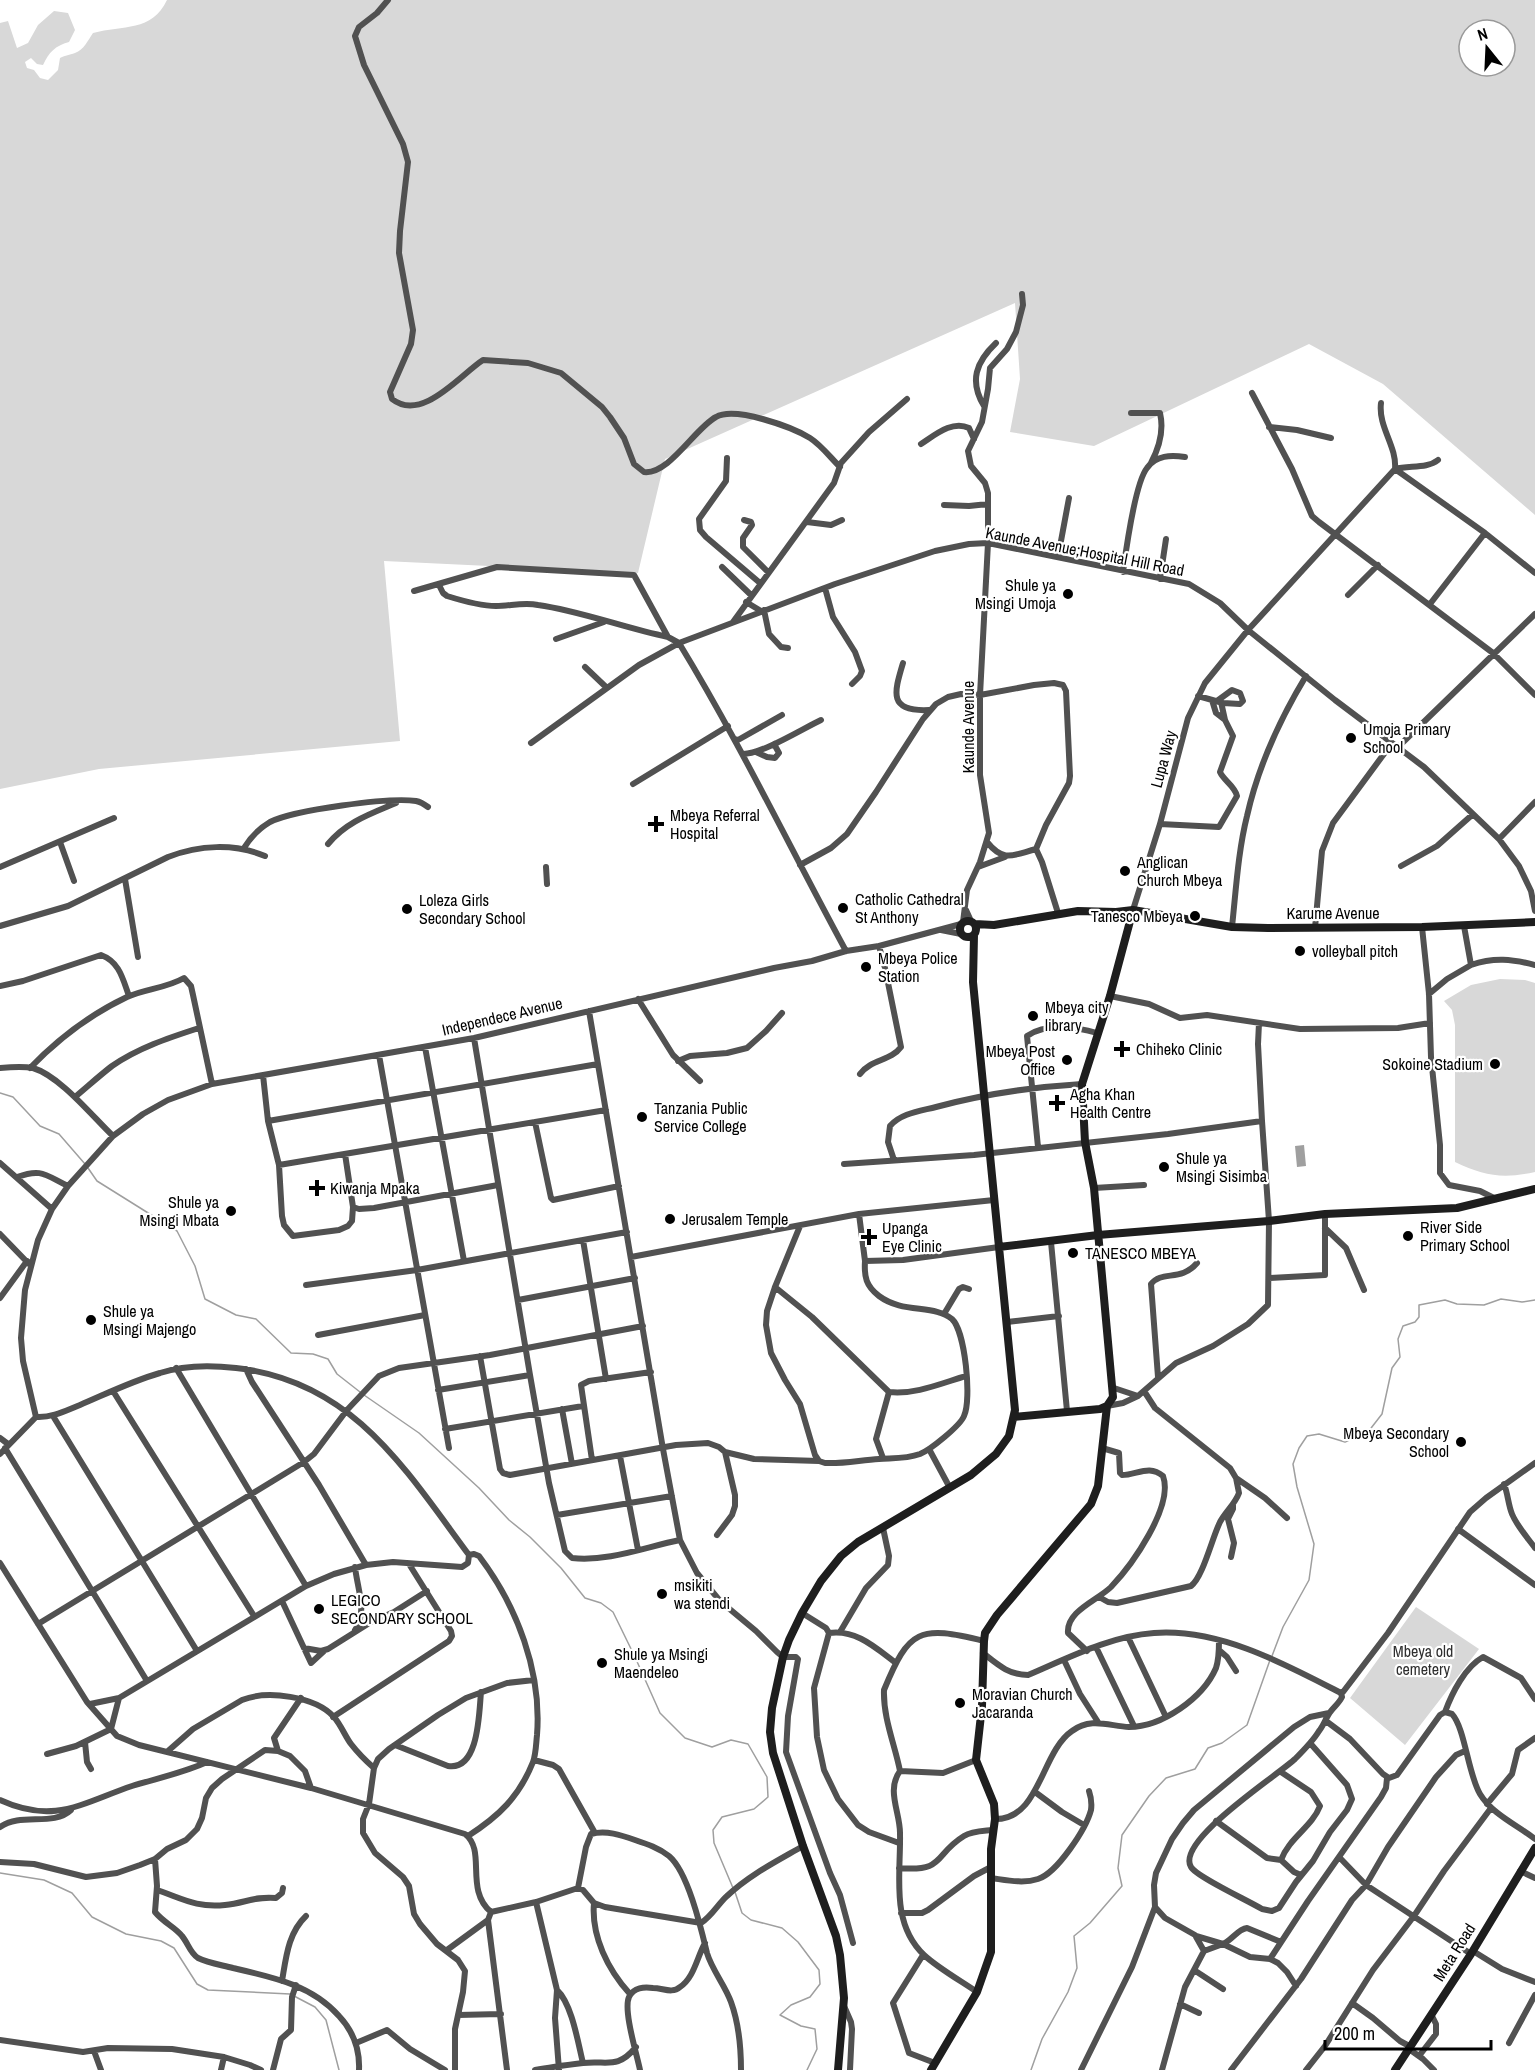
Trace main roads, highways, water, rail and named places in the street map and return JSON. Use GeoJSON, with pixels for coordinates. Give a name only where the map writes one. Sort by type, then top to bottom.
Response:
{"type":"FeatureCollection","features":[{"type":"Feature","properties":{"kind":"waterway"},"geometry":{"type":"LineString","coordinates":[[0,1093],[13,1097],[40,1126],[59,1134],[85,1164]]}},
{"type":"Feature","properties":{"kind":"waterway"},"geometry":{"type":"LineString","coordinates":[[88,1168],[97,1181],[177,1231],[195,1266],[205,1299],[236,1315],[256,1319],[291,1353],[313,1354],[328,1359],[337,1374],[360,1392]]}},
{"type":"Feature","properties":{"kind":"waterway"},"geometry":{"type":"LineString","coordinates":[[1272,1656],[1283,1627],[1309,1580],[1314,1544],[1297,1487],[1293,1464],[1307,1436],[1319,1434],[1345,1442],[1368,1432],[1382,1414],[1392,1368],[1400,1357],[1398,1339],[1403,1326],[1415,1322],[1419,1317],[1419,1305],[1445,1300],[1457,1304],[1484,1305],[1501,1299],[1522,1302],[1535,1300]]}},
{"type":"Feature","properties":{"kind":"waterway"},"geometry":{"type":"LineString","coordinates":[[364,1395],[419,1433],[479,1488],[509,1520],[561,1568],[585,1598],[601,1603],[613,1612],[660,1713],[685,1738],[712,1747],[731,1740],[748,1744],[767,1777],[768,1797],[754,1809],[722,1817],[713,1830],[714,1843],[733,1888]]}},
{"type":"Feature","properties":{"kind":"waterway"},"geometry":{"type":"LineString","coordinates":[[1031,2070],[1042,2039],[1068,1992],[1077,1968],[1074,1936],[1090,1923],[1122,1886],[1118,1868],[1122,1835],[1149,1796],[1166,1778],[1195,1769],[1208,1748],[1222,1743],[1247,1725],[1270,1660]]}},
{"type":"Feature","properties":{"kind":"waterway"},"geometry":{"type":"LineString","coordinates":[[0,1873],[44,1880],[72,1893],[92,1917],[126,1934],[161,1941],[174,1948],[197,1984],[208,1990],[290,1994]]}},
{"type":"Feature","properties":{"kind":"waterway"},"geometry":{"type":"LineString","coordinates":[[735,1892],[742,1913],[751,1920],[782,1928],[798,1942],[819,1970],[820,1984],[810,1997],[791,2005],[780,2015],[801,2026],[815,2029],[817,2049],[807,2070]]}},
{"type":"Feature","properties":{"kind":"waterway"},"geometry":{"type":"LineString","coordinates":[[294,1996],[315,2007],[326,2020],[339,2070]]}},
{"type":"Feature","properties":{"kind":"place","name":"Shule ya Msingi Umoja"},"geometry":{"type":"Point","coordinates":[1068,594]}},
{"type":"Feature","properties":{"kind":"place","name":"Umoja Primary School"},"geometry":{"type":"Point","coordinates":[1351,738]}},
{"type":"Feature","properties":{"kind":"place","name":"Mbeya Referral Hospital"},"geometry":{"type":"Point","coordinates":[656,824]}},
{"type":"Feature","properties":{"kind":"place","name":"Anglican Church Mbeya"},"geometry":{"type":"Point","coordinates":[1125,871]}},
{"type":"Feature","properties":{"kind":"place","name":"Catholic Cathedral St Anthony"},"geometry":{"type":"Point","coordinates":[843,908]}},
{"type":"Feature","properties":{"kind":"place","name":"Loleza Girls Secondary School"},"geometry":{"type":"Point","coordinates":[407,909]}},
{"type":"Feature","properties":{"kind":"place","name":"Tanesco Mbeya"},"geometry":{"type":"Point","coordinates":[1195,916]}},
{"type":"Feature","properties":{"kind":"place","name":"volleyball pitch"},"geometry":{"type":"Point","coordinates":[1300,951]}},
{"type":"Feature","properties":{"kind":"place","name":"Mbeya Police Station"},"geometry":{"type":"Point","coordinates":[866,967]}},
{"type":"Feature","properties":{"kind":"place","name":"Mbeya city library"},"geometry":{"type":"Point","coordinates":[1033,1016]}},
{"type":"Feature","properties":{"kind":"place","name":"Chiheko Clinic"},"geometry":{"type":"Point","coordinates":[1122,1049]}},
{"type":"Feature","properties":{"kind":"place","name":"Mbeya Post Office"},"geometry":{"type":"Point","coordinates":[1067,1060]}},
{"type":"Feature","properties":{"kind":"place","name":"Sokoine Stadium"},"geometry":{"type":"Point","coordinates":[1495,1064]}},
{"type":"Feature","properties":{"kind":"place","name":"Agha Khan Health Centre"},"geometry":{"type":"Point","coordinates":[1057,1103]}},
{"type":"Feature","properties":{"kind":"place","name":"Tanzania Public Service College"},"geometry":{"type":"Point","coordinates":[642,1117]}},
{"type":"Feature","properties":{"kind":"place","name":"Shule ya Msingi Sisimba"},"geometry":{"type":"Point","coordinates":[1164,1167]}},
{"type":"Feature","properties":{"kind":"place","name":"Kiwanja Mpaka"},"geometry":{"type":"Point","coordinates":[317,1188]}},
{"type":"Feature","properties":{"kind":"place","name":"Shule ya Msingi Mbata"},"geometry":{"type":"Point","coordinates":[231,1211]}},
{"type":"Feature","properties":{"kind":"place","name":"Jerusalem Temple"},"geometry":{"type":"Point","coordinates":[670,1219]}},
{"type":"Feature","properties":{"kind":"place","name":"River Side Primary School"},"geometry":{"type":"Point","coordinates":[1408,1236]}},
{"type":"Feature","properties":{"kind":"place","name":"Upanga Eye Clinic"},"geometry":{"type":"Point","coordinates":[869,1237]}},
{"type":"Feature","properties":{"kind":"place","name":"TANESCO MBEYA"},"geometry":{"type":"Point","coordinates":[1073,1253]}},
{"type":"Feature","properties":{"kind":"place","name":"Shule ya Msingi Majengo"},"geometry":{"type":"Point","coordinates":[91,1320]}},
{"type":"Feature","properties":{"kind":"place","name":"Mbeya Secondary School"},"geometry":{"type":"Point","coordinates":[1461,1442]}},
{"type":"Feature","properties":{"kind":"place","name":"msikiti wa stendi"},"geometry":{"type":"Point","coordinates":[662,1594]}},
{"type":"Feature","properties":{"kind":"place","name":"LEGICO SECONDARY SCHOOL"},"geometry":{"type":"Point","coordinates":[319,1609]}},
{"type":"Feature","properties":{"kind":"place","name":"Shule ya Msingi Maendeleo"},"geometry":{"type":"Point","coordinates":[602,1663]}},
{"type":"Feature","properties":{"kind":"place","name":"Moravian Church Jacaranda"},"geometry":{"type":"Point","coordinates":[960,1703]}},
{"type":"Feature","properties":{"kind":"park label","name":"Mbeya old cemetery"},"geometry":{"type":"Point","coordinates":[1423,1660]}}]}
